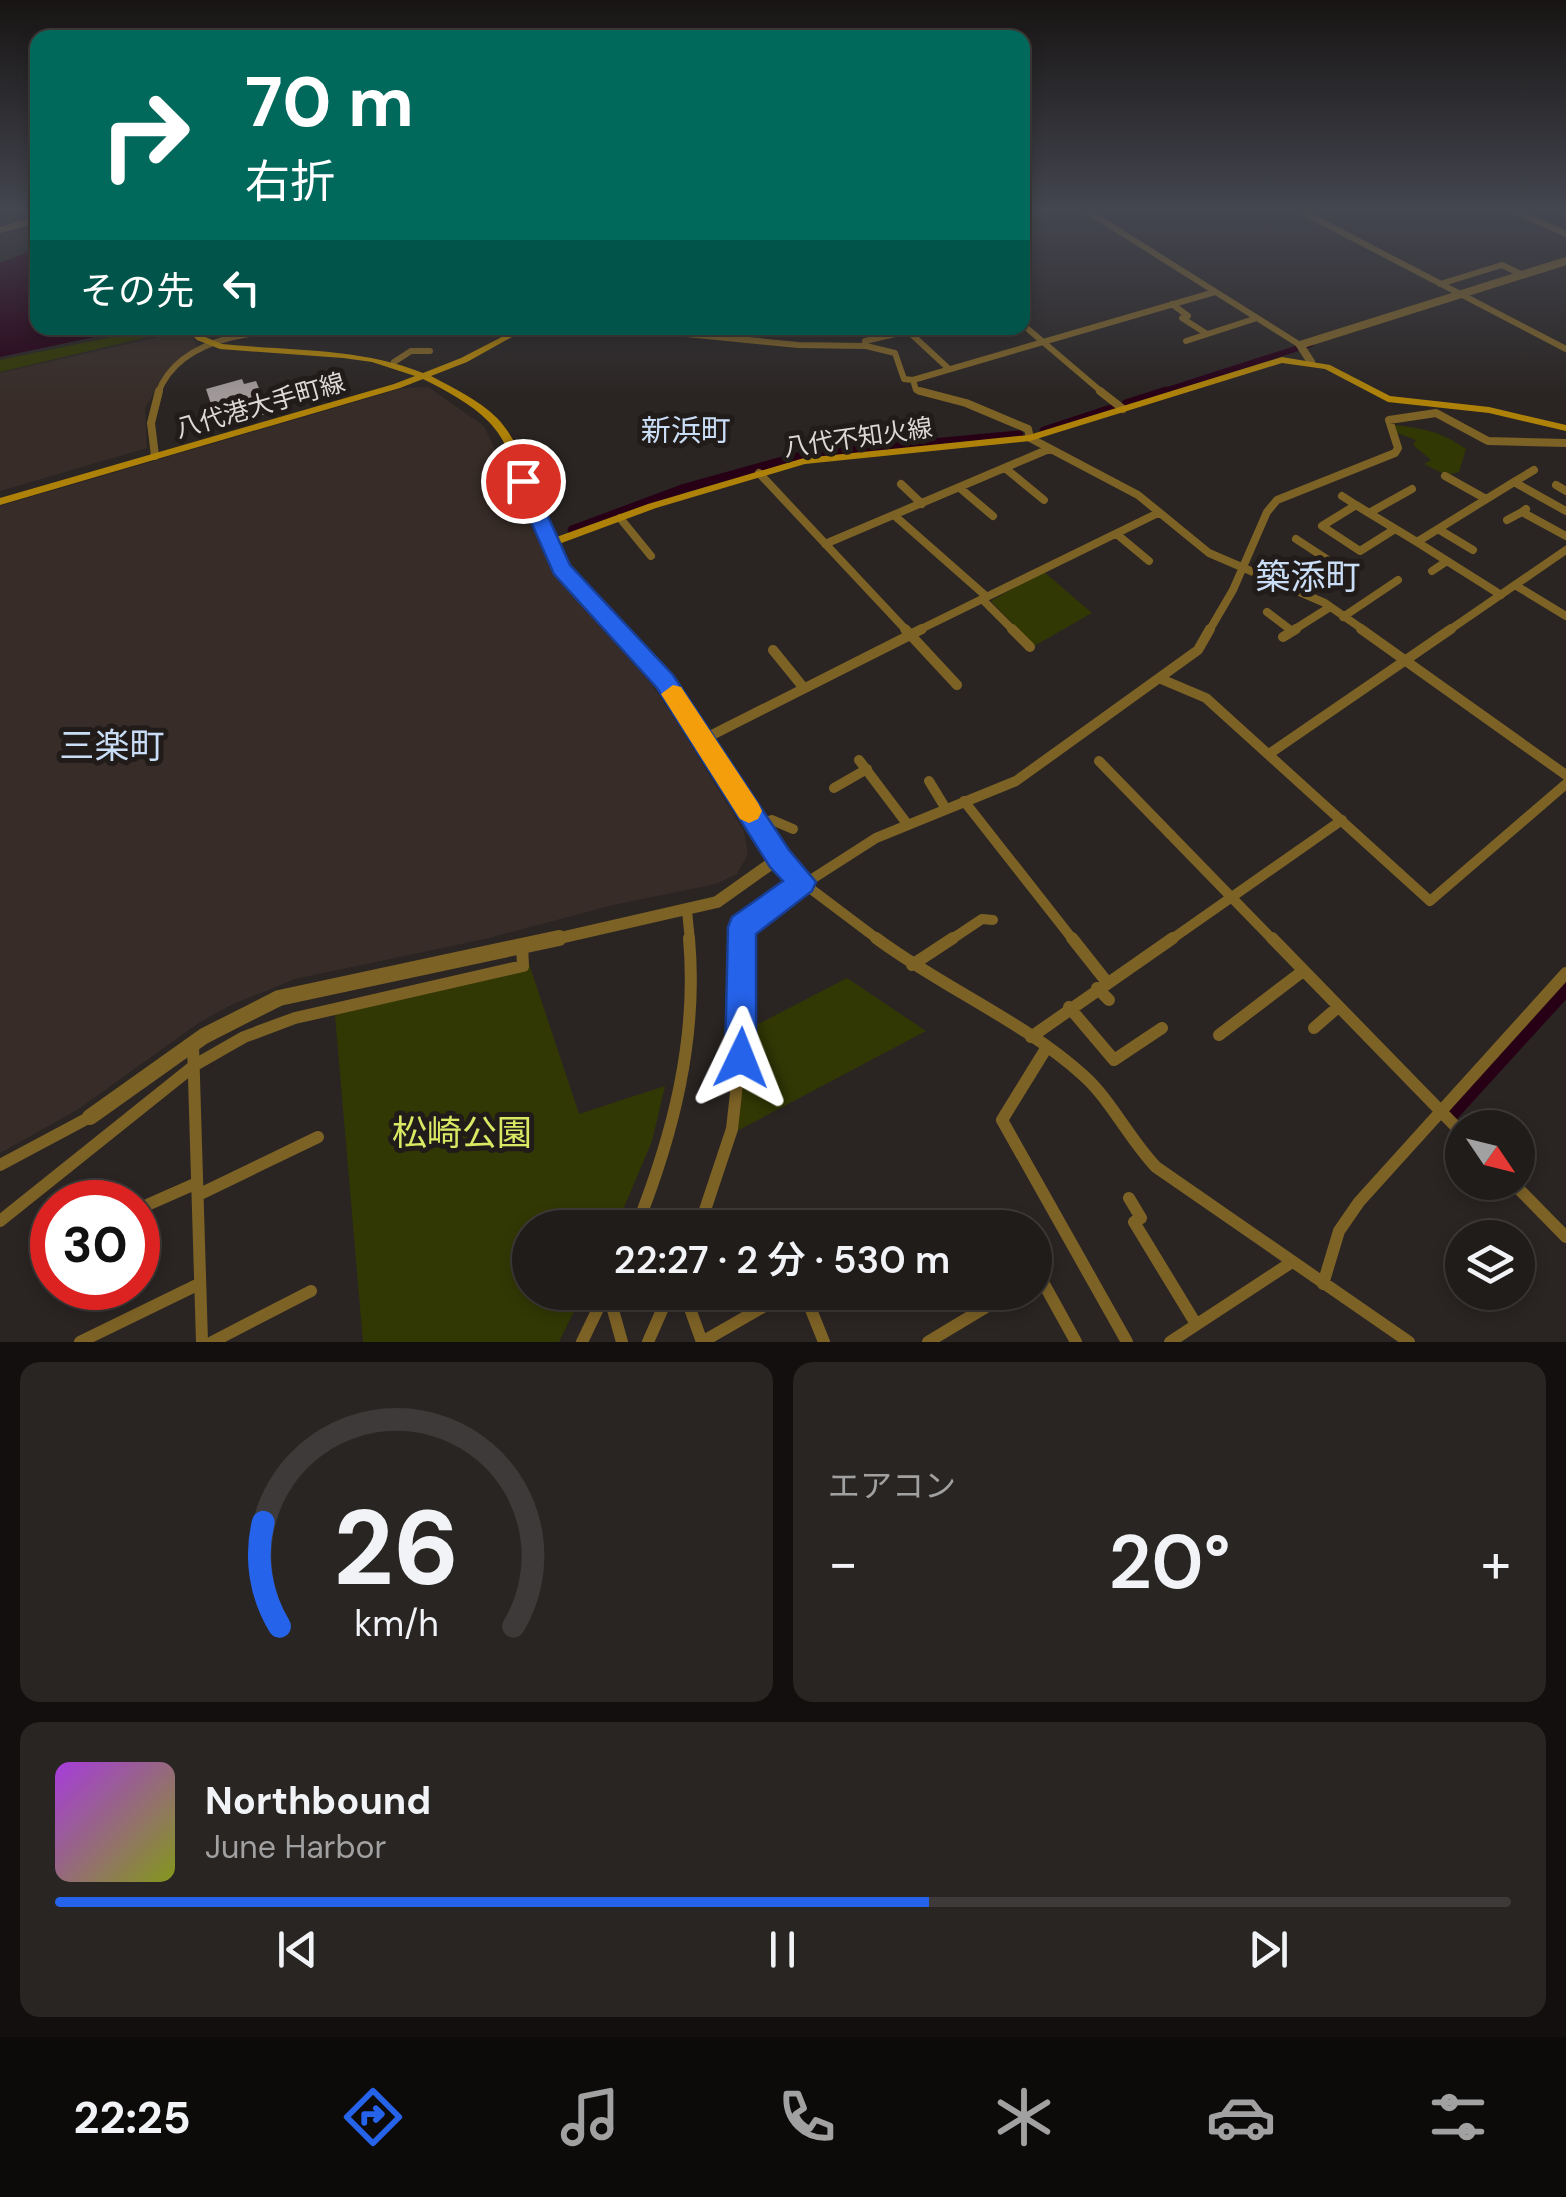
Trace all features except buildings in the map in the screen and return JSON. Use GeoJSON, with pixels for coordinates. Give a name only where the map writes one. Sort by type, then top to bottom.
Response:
{"type":"FeatureCollection","features":[{"type":"Feature","properties":{"kind":"main road"},"geometry":{"type":"LineString","coordinates":[[197,335],[220,346],[394,362],[424,374],[495,422],[548,544]]}},
{"type":"Feature","properties":{"kind":"main road","name":"八代港大手町線"},"geometry":{"type":"LineString","coordinates":[[0,499],[424,374],[505,335]]}},
{"type":"Feature","properties":{"kind":"main road","name":"八代不知火線"},"geometry":{"type":"LineString","coordinates":[[548,544],[759,472],[875,451],[1030,438],[1269,361],[1309,359],[1388,398],[1489,410],[1566,428]]}},
{"type":"Feature","properties":{"kind":"street"},"geometry":{"type":"LineString","coordinates":[[1183,272],[1300,345],[1309,359]]}},
{"type":"Feature","properties":{"kind":"street"},"geometry":{"type":"LineString","coordinates":[[1416,272],[1566,349]]}},
{"type":"Feature","properties":{"kind":"street"},"geometry":{"type":"LineString","coordinates":[[1440,284],[1480,272]]}},
{"type":"Feature","properties":{"kind":"street"},"geometry":{"type":"LineString","coordinates":[[1515,272],[1520,274]]}},
{"type":"Feature","properties":{"kind":"street"},"geometry":{"type":"LineString","coordinates":[[1300,345],[1528,272]]}},
{"type":"Feature","properties":{"kind":"street"},"geometry":{"type":"LineString","coordinates":[[709,335],[798,345],[866,346],[895,353],[904,379],[913,380],[1215,292]]}},
{"type":"Feature","properties":{"kind":"street"},"geometry":{"type":"LineString","coordinates":[[1172,304],[1188,316],[1182,318],[1207,334]]}},
{"type":"Feature","properties":{"kind":"street"},"geometry":{"type":"LineString","coordinates":[[1186,341],[1257,318]]}},
{"type":"Feature","properties":{"kind":"street"},"geometry":{"type":"LineString","coordinates":[[1030,330],[1043,340],[1040,343]]}},
{"type":"Feature","properties":{"kind":"street"},"geometry":{"type":"LineString","coordinates":[[155,454],[151,416],[169,375],[197,352],[232,335]]}},
{"type":"Feature","properties":{"kind":"street"},"geometry":{"type":"LineString","coordinates":[[866,346],[865,342],[892,335]]}},
{"type":"Feature","properties":{"kind":"street"},"geometry":{"type":"LineString","coordinates":[[912,335],[948,370]]}},
{"type":"Feature","properties":{"kind":"street"},"geometry":{"type":"LineString","coordinates":[[1040,343],[1123,409]]}},
{"type":"Feature","properties":{"kind":"street"},"geometry":{"type":"LineString","coordinates":[[394,362],[411,350],[430,351]]}},
{"type":"Feature","properties":{"kind":"street"},"geometry":{"type":"LineString","coordinates":[[913,380],[916,390],[986,410],[1028,429],[1030,438],[1138,495],[1209,553],[1330,607],[1566,774]]}},
{"type":"Feature","properties":{"kind":"street"},"geometry":{"type":"LineString","coordinates":[[705,1210],[732,1129],[742,1039],[742,927],[803,882],[876,838],[1036,768],[1161,679],[1198,650],[1277,500],[1395,452],[1398,448],[1386,422],[1389,420],[1436,414],[1457,421],[1488,440],[1566,443]]}},
{"type":"Feature","properties":{"kind":"street"},"geometry":{"type":"LineString","coordinates":[[825,544],[1049,449]]}},
{"type":"Feature","properties":{"kind":"street"},"geometry":{"type":"LineString","coordinates":[[1006,468],[1044,500]]}},
{"type":"Feature","properties":{"kind":"street"},"geometry":{"type":"LineString","coordinates":[[1416,542],[1534,470]]}},
{"type":"Feature","properties":{"kind":"street"},"geometry":{"type":"LineString","coordinates":[[759,472],[957,685]]}},
{"type":"Feature","properties":{"kind":"street"},"geometry":{"type":"LineString","coordinates":[[1446,476],[1486,499]]}},
{"type":"Feature","properties":{"kind":"street"},"geometry":{"type":"LineString","coordinates":[[1514,482],[1566,511]]}},
{"type":"Feature","properties":{"kind":"street"},"geometry":{"type":"LineString","coordinates":[[900,484],[922,504]]}},
{"type":"Feature","properties":{"kind":"street"},"geometry":{"type":"LineString","coordinates":[[1556,486],[1566,491]]}},
{"type":"Feature","properties":{"kind":"street"},"geometry":{"type":"LineString","coordinates":[[961,489],[992,516]]}},
{"type":"Feature","properties":{"kind":"street"},"geometry":{"type":"LineString","coordinates":[[1369,513],[1412,489]]}},
{"type":"Feature","properties":{"kind":"street"},"geometry":{"type":"LineString","coordinates":[[1342,496],[1500,595]]}},
{"type":"Feature","properties":{"kind":"street"},"geometry":{"type":"LineString","coordinates":[[1356,505],[1322,526],[1360,551],[1395,529]]}},
{"type":"Feature","properties":{"kind":"street"},"geometry":{"type":"LineString","coordinates":[[1507,520],[1524,510],[1566,536]]}},
{"type":"Feature","properties":{"kind":"street"},"geometry":{"type":"LineString","coordinates":[[702,740],[802,687],[1119,536],[1158,513]]}},
{"type":"Feature","properties":{"kind":"street"},"geometry":{"type":"LineString","coordinates":[[894,516],[985,599],[1030,648]]}},
{"type":"Feature","properties":{"kind":"street"},"geometry":{"type":"LineString","coordinates":[[620,518],[650,556]]}},
{"type":"Feature","properties":{"kind":"street"},"geometry":{"type":"LineString","coordinates":[[1438,529],[1472,550]]}},
{"type":"Feature","properties":{"kind":"street"},"geometry":{"type":"LineString","coordinates":[[1119,536],[1149,561]]}},
{"type":"Feature","properties":{"kind":"street"},"geometry":{"type":"LineString","coordinates":[[1296,539],[1344,568],[1299,591]]}},
{"type":"Feature","properties":{"kind":"street"},"geometry":{"type":"LineString","coordinates":[[548,544],[562,569],[665,682],[779,858],[803,882],[912,965],[1031,1036],[1087,1078],[1156,1167],[1408,1342]]}},
{"type":"Feature","properties":{"kind":"street"},"geometry":{"type":"LineString","coordinates":[[1270,754],[1566,550]]}},
{"type":"Feature","properties":{"kind":"street"},"geometry":{"type":"LineString","coordinates":[[1432,570],[1447,561]]}},
{"type":"Feature","properties":{"kind":"street"},"geometry":{"type":"LineString","coordinates":[[1343,616],[1398,580]]}},
{"type":"Feature","properties":{"kind":"street"},"geometry":{"type":"LineString","coordinates":[[1515,585],[1566,616]]}},
{"type":"Feature","properties":{"kind":"street"},"geometry":{"type":"LineString","coordinates":[[1267,612],[1287,634],[1330,607]]}},
{"type":"Feature","properties":{"kind":"street"},"geometry":{"type":"LineString","coordinates":[[773,650],[802,687]]}},
{"type":"Feature","properties":{"kind":"street"},"geometry":{"type":"LineString","coordinates":[[1161,679],[1206,698],[1430,901],[1566,784]]}},
{"type":"Feature","properties":{"kind":"street"},"geometry":{"type":"LineString","coordinates":[[1099,761],[1445,1115]]}},
{"type":"Feature","properties":{"kind":"street"},"geometry":{"type":"LineString","coordinates":[[834,788],[863,765],[908,825]]}},
{"type":"Feature","properties":{"kind":"street"},"geometry":{"type":"LineString","coordinates":[[929,781],[946,809]]}},
{"type":"Feature","properties":{"kind":"street"},"geometry":{"type":"LineString","coordinates":[[964,801],[1109,1000]]}},
{"type":"Feature","properties":{"kind":"street"},"geometry":{"type":"LineString","coordinates":[[758,825],[772,820],[793,829]]}},
{"type":"Feature","properties":{"kind":"street"},"geometry":{"type":"LineString","coordinates":[[1031,1036],[1342,820]]}},
{"type":"Feature","properties":{"kind":"street"},"geometry":{"type":"LineString","coordinates":[[0,1165],[90,1116],[193,1042],[246,1010],[279,998],[687,911],[717,902],[779,858]]}},
{"type":"Feature","properties":{"kind":"street"},"geometry":{"type":"LineString","coordinates":[[643,1210],[660,1167],[687,1064],[693,1006],[687,911]]}},
{"type":"Feature","properties":{"kind":"street"},"geometry":{"type":"LineString","coordinates":[[912,965],[982,919],[993,920]]}},
{"type":"Feature","properties":{"kind":"street"},"geometry":{"type":"LineString","coordinates":[[0,1222],[195,1065],[244,1036],[295,1018],[523,966],[522,945]]}},
{"type":"Feature","properties":{"kind":"street"},"geometry":{"type":"LineString","coordinates":[[1219,1036],[1302,972]]}},
{"type":"Feature","properties":{"kind":"street"},"geometry":{"type":"LineString","coordinates":[[1324,1284],[1339,1231],[1359,1202],[1566,973]]}},
{"type":"Feature","properties":{"kind":"street"},"geometry":{"type":"LineString","coordinates":[[1069,1007],[1114,1060],[1162,1028]]}},
{"type":"Feature","properties":{"kind":"street"},"geometry":{"type":"LineString","coordinates":[[1314,1028],[1338,1007]]}},
{"type":"Feature","properties":{"kind":"street"},"geometry":{"type":"LineString","coordinates":[[193,1042],[202,1342]]}},
{"type":"Feature","properties":{"kind":"street"},"geometry":{"type":"LineString","coordinates":[[1047,1048],[1002,1120],[1127,1342]]}},
{"type":"Feature","properties":{"kind":"street"},"geometry":{"type":"LineString","coordinates":[[160,1201],[318,1137]]}},
{"type":"Feature","properties":{"kind":"street"},"geometry":{"type":"LineString","coordinates":[[1130,1198],[1142,1218],[1134,1222],[1196,1324]]}},
{"type":"Feature","properties":{"kind":"street"},"geometry":{"type":"LineString","coordinates":[[1529,1200],[1566,1238]]}},
{"type":"Feature","properties":{"kind":"street"},"geometry":{"type":"LineString","coordinates":[[1170,1342],[1292,1262]]}},
{"type":"Feature","properties":{"kind":"street"},"geometry":{"type":"LineString","coordinates":[[80,1342],[199,1284]]}},
{"type":"Feature","properties":{"kind":"street"},"geometry":{"type":"LineString","coordinates":[[212,1342],[311,1291]]}},
{"type":"Feature","properties":{"kind":"street"},"geometry":{"type":"LineString","coordinates":[[1052,1297],[1076,1342]]}},
{"type":"Feature","properties":{"kind":"street"},"geometry":{"type":"LineString","coordinates":[[582,1342],[598,1310]]}},
{"type":"Feature","properties":{"kind":"street"},"geometry":{"type":"LineString","coordinates":[[612,1310],[622,1342]]}},
{"type":"Feature","properties":{"kind":"street"},"geometry":{"type":"LineString","coordinates":[[648,1342],[662,1310]]}},
{"type":"Feature","properties":{"kind":"street"},"geometry":{"type":"LineString","coordinates":[[690,1310],[702,1342],[758,1310]]}},
{"type":"Feature","properties":{"kind":"street"},"geometry":{"type":"LineString","coordinates":[[811,1310],[824,1342]]}},
{"type":"Feature","properties":{"kind":"street"},"geometry":{"type":"LineString","coordinates":[[928,1342],[981,1310]]}},
{"type":"Feature","properties":{"kind":"shaded area"},"geometry":{"type":"Polygon","coordinates":[[[0,272],[30,272],[30,335],[104,335],[0,357],[0,272]]]}},
{"type":"Feature","properties":{"kind":"shaded area"},"geometry":{"type":"Polygon","coordinates":[[[167,335],[192,335],[197,346],[161,382],[145,408],[147,448],[0,491],[0,373],[167,335]]]}},
{"type":"Feature","properties":{"kind":"shaded area"},"geometry":{"type":"Polygon","coordinates":[[[428,387],[484,426],[554,575],[653,686],[676,721],[744,831],[748,854],[737,874],[716,884],[613,905],[485,939],[295,979],[200,1022],[77,1110],[0,1153],[0,506],[403,388],[428,387]]]}},
{"type":"Feature","properties":{"kind":"green space"},"geometry":{"type":"Polygon","coordinates":[[[121,335],[156,335],[0,372],[0,360],[121,335]]]}},
{"type":"Feature","properties":{"kind":"green space"},"geometry":{"type":"Polygon","coordinates":[[[1389,424],[1438,434],[1466,449],[1459,472],[1446,475],[1424,464],[1431,460],[1413,445],[1416,440],[1395,432],[1389,424]]]}},
{"type":"Feature","properties":{"kind":"green space"},"geometry":{"type":"Polygon","coordinates":[[[1043,571],[1092,613],[1034,646],[991,601],[1043,571]]]}},
{"type":"Feature","properties":{"kind":"green space","name":"松崎公園"},"geometry":{"type":"Polygon","coordinates":[[[529,964],[579,1114],[665,1086],[652,1141],[623,1210],[512,1210],[512,1310],[575,1310],[559,1342],[363,1342],[335,1015],[529,964]]]}},
{"type":"Feature","properties":{"kind":"green space"},"geometry":{"type":"Polygon","coordinates":[[[847,978],[926,1031],[737,1131],[749,1029],[847,978]]]}},
{"type":"Feature","properties":{"kind":"waterway"},"geometry":{"type":"LineString","coordinates":[[1158,393],[1311,344]]}},
{"type":"Feature","properties":{"kind":"waterway"},"geometry":{"type":"LineString","coordinates":[[1126,404],[1166,391]]}},
{"type":"Feature","properties":{"kind":"waterway"},"geometry":{"type":"LineString","coordinates":[[1044,431],[1117,407]]}},
{"type":"Feature","properties":{"kind":"waterway"},"geometry":{"type":"LineString","coordinates":[[572,530],[685,488],[804,455],[1019,435]]}},
{"type":"Feature","properties":{"kind":"waterway"},"geometry":{"type":"LineString","coordinates":[[1456,1110],[1566,989]]}},
{"type":"Feature","properties":{"kind":"slow traffic"},"geometry":{"type":"LineString","coordinates":[[673,694],[749,811]]}},
{"type":"Feature","properties":{"kind":"district","name":"新浜町"},"geometry":{"type":"Point","coordinates":[686,431]}},
{"type":"Feature","properties":{"kind":"district","name":"築添町"},"geometry":{"type":"Point","coordinates":[1308,577]}},
{"type":"Feature","properties":{"kind":"district","name":"三楽町"},"geometry":{"type":"Point","coordinates":[112,746]}},
{"type":"Feature","properties":{"kind":"route"},"geometry":{"type":"LineString","coordinates":[[523,481],[562,569],[665,682],[779,858],[803,882],[742,927],[741,1058]]}}]}
